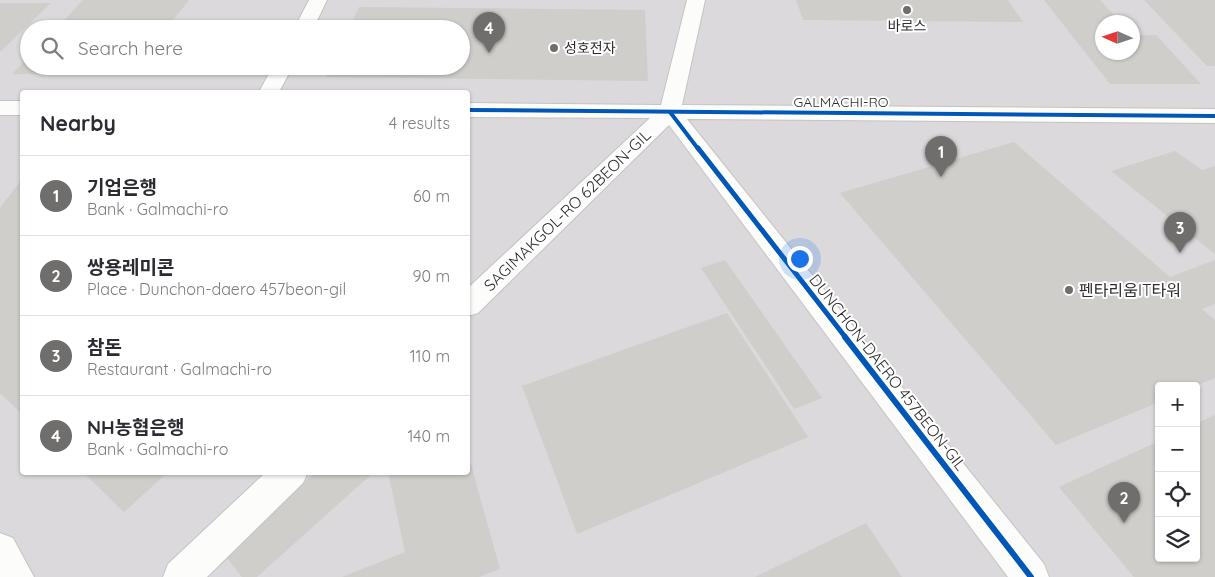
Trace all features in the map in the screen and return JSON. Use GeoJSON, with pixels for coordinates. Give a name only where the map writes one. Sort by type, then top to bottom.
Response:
{"type":"FeatureCollection","features":[{"type":"Feature","properties":{"kind":"street"},"geometry":{"type":"LineString","coordinates":[[308,20],[318,0]]}},
{"type":"Feature","properties":{"kind":"street"},"geometry":{"type":"LineString","coordinates":[[670,112],[696,0]]}},
{"type":"Feature","properties":{"kind":"street"},"geometry":{"type":"LineString","coordinates":[[270,90],[278,75]]}},
{"type":"Feature","properties":{"kind":"street"},"geometry":{"type":"LineString","coordinates":[[0,108],[20,108]]}},
{"type":"Feature","properties":{"kind":"street","name":"GALMACHI-RO"},"geometry":{"type":"LineString","coordinates":[[470,110],[1215,116]]}},
{"type":"Feature","properties":{"kind":"street","name":"SAGIMAKGOL-RO 62BEON-GIL"},"geometry":{"type":"LineString","coordinates":[[470,303],[670,112]]}},
{"type":"Feature","properties":{"kind":"street","name":"DUNCHON-DAERO 457BEON-GIL"},"geometry":{"type":"LineString","coordinates":[[670,112],[1031,577]]}},
{"type":"Feature","properties":{"kind":"street"},"geometry":{"type":"LineString","coordinates":[[181,577],[288,475]]}},
{"type":"Feature","properties":{"kind":"street"},"geometry":{"type":"LineString","coordinates":[[0,551],[16,577]]}},
{"type":"Feature","properties":{"kind":"shaded area"},"geometry":{"type":"Polygon","coordinates":[[[0,0],[1215,0],[1215,577],[0,577],[0,0]]]}},
{"type":"Feature","properties":{"kind":"building"},"geometry":{"type":"Polygon","coordinates":[[[83,0],[189,0],[173,20],[64,20],[83,0]]]}},
{"type":"Feature","properties":{"kind":"building","name":"바로스"},"geometry":{"type":"Polygon","coordinates":[[[796,0],[1008,0],[1023,22],[803,20],[796,0]]]}},
{"type":"Feature","properties":{"kind":"building"},"geometry":{"type":"Polygon","coordinates":[[[1044,0],[1100,0],[1114,15],[1095,15],[1095,60],[1140,60],[1140,35],[1156,35],[1201,84],[1110,84],[1044,0]]]}},
{"type":"Feature","properties":{"kind":"building"},"geometry":{"type":"Polygon","coordinates":[[[1144,0],[1215,0],[1215,66],[1207,66],[1144,0]]]}},
{"type":"Feature","properties":{"kind":"building"},"geometry":{"type":"Polygon","coordinates":[[[0,3],[51,3],[33,20],[20,20],[20,33],[0,52],[0,3]]]}},
{"type":"Feature","properties":{"kind":"building","name":"성호전자"},"geometry":{"type":"Polygon","coordinates":[[[359,7],[645,10],[648,81],[326,77],[327,75],[470,75],[470,20],[353,20],[359,7]]]}},
{"type":"Feature","properties":{"kind":"building"},"geometry":{"type":"Polygon","coordinates":[[[20,66],[20,74],[12,74],[20,66]]]}},
{"type":"Feature","properties":{"kind":"building","name":"펜타리움IT타워"},"geometry":{"type":"Polygon","coordinates":[[[1014,142],[1170,277],[1215,260],[1215,304],[1202,309],[1215,320],[1215,378],[1200,384],[1200,382],[1155,382],[1155,404],[1056,445],[840,193],[1014,142]]]}},
{"type":"Feature","properties":{"kind":"building","name":"펜타리움IT타워"},"geometry":{"type":"Polygon","coordinates":[[[1175,151],[1202,170],[1215,166],[1215,254],[1111,171],[1175,151]]]}},
{"type":"Feature","properties":{"kind":"building"},"geometry":{"type":"Polygon","coordinates":[[[20,182],[20,412],[0,393],[0,208],[20,182]]]}},
{"type":"Feature","properties":{"kind":"building"},"geometry":{"type":"Polygon","coordinates":[[[725,260],[822,398],[794,409],[701,268],[725,260]]]}},
{"type":"Feature","properties":{"kind":"building"},"geometry":{"type":"Polygon","coordinates":[[[727,313],[808,437],[577,534],[522,386],[727,313]]]}},
{"type":"Feature","properties":{"kind":"building"},"geometry":{"type":"Polygon","coordinates":[[[1215,415],[1215,577],[1134,577],[1059,487],[1155,443],[1155,562],[1200,562],[1200,422],[1215,415]]]}},
{"type":"Feature","properties":{"kind":"building"},"geometry":{"type":"Polygon","coordinates":[[[470,461],[500,569],[479,577],[342,577],[405,552],[389,475],[470,475],[470,461]]]}},
{"type":"Feature","properties":{"kind":"building"},"geometry":{"type":"Polygon","coordinates":[[[86,475],[165,475],[124,512],[86,475]]]}},
{"type":"Feature","properties":{"kind":"building"},"geometry":{"type":"Polygon","coordinates":[[[312,475],[371,475],[257,577],[242,577],[222,552],[312,475]]]}},
{"type":"Feature","properties":{"kind":"building"},"geometry":{"type":"Polygon","coordinates":[[[866,523],[902,577],[755,577],[866,523]]]}},
{"type":"Feature","properties":{"kind":"cycle path"},"geometry":{"type":"LineString","coordinates":[[470,110],[1215,116]]}},
{"type":"Feature","properties":{"kind":"cycle path"},"geometry":{"type":"LineString","coordinates":[[670,112],[1031,577]]}},
{"type":"Feature","properties":{"kind":"place","name":"바로스"},"geometry":{"type":"Point","coordinates":[907,10]}},
{"type":"Feature","properties":{"kind":"place","name":"성호전자"},"geometry":{"type":"Point","coordinates":[554,48]}},
{"type":"Feature","properties":{"kind":"place","name":"NH농협은행"},"geometry":{"type":"Point","coordinates":[489,53]}},
{"type":"Feature","properties":{"kind":"place","name":"기업은행"},"geometry":{"type":"Point","coordinates":[941,177]}},
{"type":"Feature","properties":{"kind":"place","name":"참돈"},"geometry":{"type":"Point","coordinates":[1180,253]}},
{"type":"Feature","properties":{"kind":"place","name":"펜타리움IT타워"},"geometry":{"type":"Point","coordinates":[1069,290]}},
{"type":"Feature","properties":{"kind":"place","name":"쌍용레미콘"},"geometry":{"type":"Point","coordinates":[1124,523]}}]}
